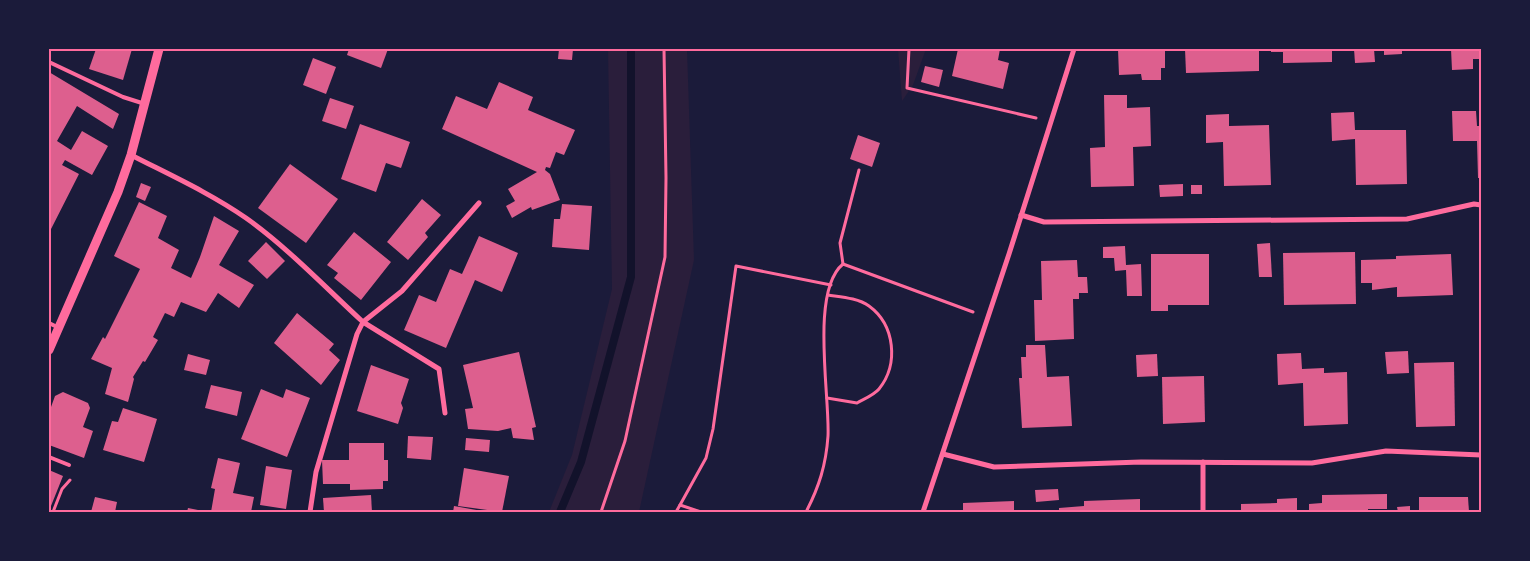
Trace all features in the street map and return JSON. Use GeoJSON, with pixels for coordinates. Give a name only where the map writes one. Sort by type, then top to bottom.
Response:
{"type":"FeatureCollection","features":[{"type":"Feature","properties":{"kind":"street"},"geometry":{"type":"LineString","coordinates":[[49,350],[118,192],[131,156],[159,49]]}},
{"type":"Feature","properties":{"kind":"street"},"geometry":{"type":"LineString","coordinates":[[923,512],[1074,49]]}},
{"type":"Feature","properties":{"kind":"street"},"geometry":{"type":"LineString","coordinates":[[131,156],[208,195],[246,218],[363,322],[439,369],[445,413]]}},
{"type":"Feature","properties":{"kind":"street"},"geometry":{"type":"LineString","coordinates":[[310,512],[316,472],[354,344],[363,322],[402,291],[479,203]]}},
{"type":"Feature","properties":{"kind":"street"},"geometry":{"type":"LineString","coordinates":[[1021,215],[1044,222],[1407,219],[1481,204]]}},
{"type":"Feature","properties":{"kind":"street"},"geometry":{"type":"LineString","coordinates":[[943,454],[994,467],[1141,462],[1312,463],[1386,451],[1481,455]]}},
{"type":"Feature","properties":{"kind":"street"},"geometry":{"type":"LineString","coordinates":[[1202,462],[1203,512]]}},
{"type":"Feature","properties":{"kind":"lane"},"geometry":{"type":"LineString","coordinates":[[49,62],[123,97],[145,104]]}},
{"type":"Feature","properties":{"kind":"lane"},"geometry":{"type":"LineString","coordinates":[[49,323],[59,328]]}},
{"type":"Feature","properties":{"kind":"lane"},"geometry":{"type":"LineString","coordinates":[[49,457],[68,465]]}},
{"type":"Feature","properties":{"kind":"path"},"geometry":{"type":"LineString","coordinates":[[602,512],[624,441],[665,257],[664,49]]}},
{"type":"Feature","properties":{"kind":"path"},"geometry":{"type":"LineString","coordinates":[[909,49],[907,88],[1051,122]]}},
{"type":"Feature","properties":{"kind":"path"},"geometry":{"type":"LineString","coordinates":[[842,264],[840,243],[859,170]]}},
{"type":"Feature","properties":{"kind":"path"},"geometry":{"type":"LineString","coordinates":[[806,512],[823,474],[828,435],[824,317],[836,269],[842,264]]}},
{"type":"Feature","properties":{"kind":"path"},"geometry":{"type":"LineString","coordinates":[[842,264],[988,317]]}},
{"type":"Feature","properties":{"kind":"path"},"geometry":{"type":"LineString","coordinates":[[676,512],[706,458],[713,429],[736,266],[831,285]]}},
{"type":"Feature","properties":{"kind":"path"},"geometry":{"type":"LineString","coordinates":[[826,398],[857,404],[878,390],[890,372],[893,346],[883,323],[869,306],[850,298],[828,295]]}},
{"type":"Feature","properties":{"kind":"path"},"geometry":{"type":"LineString","coordinates":[[53,512],[62,489],[72,478],[68,465]]}},
{"type":"Feature","properties":{"kind":"path"},"geometry":{"type":"LineString","coordinates":[[680,504],[701,512]]}},
{"type":"Feature","properties":{"kind":"shaded area"},"geometry":{"type":"Polygon","coordinates":[[[608,49],[687,49],[694,260],[639,512],[549,512],[572,455],[612,289],[608,49]]]}},
{"type":"Feature","properties":{"kind":"shaded area"},"geometry":{"type":"Polygon","coordinates":[[[898,49],[926,49],[913,85],[902,101],[898,49]]]}},
{"type":"Feature","properties":{"kind":"building"},"geometry":{"type":"Polygon","coordinates":[[[96,49],[132,49],[123,80],[89,69],[96,49]]]}},
{"type":"Feature","properties":{"kind":"building"},"geometry":{"type":"Polygon","coordinates":[[[349,49],[388,49],[381,68],[347,55],[349,49]]]}},
{"type":"Feature","properties":{"kind":"building"},"geometry":{"type":"Polygon","coordinates":[[[559,49],[573,49],[572,60],[558,59],[559,49]]]}},
{"type":"Feature","properties":{"kind":"building"},"geometry":{"type":"Polygon","coordinates":[[[958,49],[1000,49],[998,60],[1009,63],[1003,89],[952,76],[958,49]]]}},
{"type":"Feature","properties":{"kind":"building"},"geometry":{"type":"Polygon","coordinates":[[[1118,49],[1165,49],[1165,68],[1161,68],[1161,80],[1142,80],[1141,74],[1119,75],[1118,49]]]}},
{"type":"Feature","properties":{"kind":"building"},"geometry":{"type":"Polygon","coordinates":[[[1185,49],[1259,49],[1259,71],[1186,73],[1185,49]]]}},
{"type":"Feature","properties":{"kind":"building"},"geometry":{"type":"Polygon","coordinates":[[[1271,49],[1332,49],[1332,62],[1283,63],[1283,52],[1271,52],[1271,49]]]}},
{"type":"Feature","properties":{"kind":"building"},"geometry":{"type":"Polygon","coordinates":[[[1354,49],[1374,49],[1375,62],[1355,63],[1354,49]]]}},
{"type":"Feature","properties":{"kind":"building"},"geometry":{"type":"Polygon","coordinates":[[[1384,49],[1402,49],[1402,54],[1384,55],[1384,49]]]}},
{"type":"Feature","properties":{"kind":"building"},"geometry":{"type":"Polygon","coordinates":[[[1451,49],[1481,49],[1481,59],[1473,59],[1473,69],[1452,70],[1451,49]]]}},
{"type":"Feature","properties":{"kind":"building"},"geometry":{"type":"Polygon","coordinates":[[[313,58],[336,67],[326,94],[303,85],[313,58]]]}},
{"type":"Feature","properties":{"kind":"building"},"geometry":{"type":"Polygon","coordinates":[[[925,66],[943,70],[939,87],[921,82],[925,66]]]}},
{"type":"Feature","properties":{"kind":"building"},"geometry":{"type":"Polygon","coordinates":[[[49,72],[119,114],[113,129],[77,106],[57,141],[71,150],[82,131],[108,146],[92,175],[65,160],[62,165],[79,174],[49,233],[49,72]]]}},
{"type":"Feature","properties":{"kind":"building"},"geometry":{"type":"Polygon","coordinates":[[[499,82],[533,97],[528,110],[575,130],[564,155],[556,152],[550,168],[546,167],[545,170],[550,174],[560,200],[532,210],[531,207],[512,218],[506,206],[515,201],[508,189],[537,172],[442,129],[456,96],[487,109],[499,82]]]}},
{"type":"Feature","properties":{"kind":"building"},"geometry":{"type":"Polygon","coordinates":[[[1104,95],[1127,95],[1127,108],[1150,107],[1151,146],[1133,147],[1134,186],[1091,187],[1090,148],[1105,147],[1104,95]]]}},
{"type":"Feature","properties":{"kind":"building"},"geometry":{"type":"Polygon","coordinates":[[[330,98],[354,106],[346,129],[322,121],[330,98]]]}},
{"type":"Feature","properties":{"kind":"building"},"geometry":{"type":"Polygon","coordinates":[[[1452,111],[1476,111],[1477,126],[1481,126],[1481,178],[1478,178],[1477,141],[1453,141],[1452,111]]]}},
{"type":"Feature","properties":{"kind":"building"},"geometry":{"type":"Polygon","coordinates":[[[1354,112],[1355,130],[1406,130],[1407,184],[1356,185],[1355,139],[1332,141],[1331,113],[1354,112]]]}},
{"type":"Feature","properties":{"kind":"building"},"geometry":{"type":"Polygon","coordinates":[[[1229,114],[1229,126],[1269,125],[1271,185],[1224,186],[1223,142],[1206,143],[1206,115],[1229,114]]]}},
{"type":"Feature","properties":{"kind":"building"},"geometry":{"type":"Polygon","coordinates":[[[360,124],[410,142],[401,168],[386,163],[376,192],[341,179],[360,124]]]}},
{"type":"Feature","properties":{"kind":"building"},"geometry":{"type":"Polygon","coordinates":[[[858,135],[880,143],[872,167],[850,159],[858,135]]]}},
{"type":"Feature","properties":{"kind":"building"},"geometry":{"type":"Polygon","coordinates":[[[290,164],[338,199],[306,243],[258,208],[290,164]]]}},
{"type":"Feature","properties":{"kind":"building"},"geometry":{"type":"Polygon","coordinates":[[[141,183],[151,187],[145,201],[136,197],[141,183]]]}},
{"type":"Feature","properties":{"kind":"building"},"geometry":{"type":"Polygon","coordinates":[[[1183,184],[1183,196],[1160,197],[1159,185],[1183,184]]]}},
{"type":"Feature","properties":{"kind":"building"},"geometry":{"type":"Polygon","coordinates":[[[1191,185],[1202,185],[1202,194],[1191,194],[1191,185]]]}},
{"type":"Feature","properties":{"kind":"building"},"geometry":{"type":"Polygon","coordinates":[[[422,199],[441,215],[425,233],[428,237],[408,260],[387,242],[422,199]]]}},
{"type":"Feature","properties":{"kind":"building"},"geometry":{"type":"Polygon","coordinates":[[[139,202],[167,216],[158,238],[179,250],[171,268],[191,278],[214,216],[239,231],[219,265],[254,285],[239,308],[218,293],[206,312],[181,302],[174,317],[165,313],[153,337],[158,340],[145,362],[143,361],[133,377],[128,402],[105,394],[112,368],[91,359],[103,337],[105,339],[140,269],[114,256],[139,202]]]}},
{"type":"Feature","properties":{"kind":"building"},"geometry":{"type":"Polygon","coordinates":[[[562,204],[592,206],[589,250],[552,247],[554,219],[560,219],[562,204]]]}},
{"type":"Feature","properties":{"kind":"building"},"geometry":{"type":"Polygon","coordinates":[[[354,232],[391,262],[361,300],[334,278],[338,273],[327,265],[354,232]]]}},
{"type":"Feature","properties":{"kind":"building"},"geometry":{"type":"Polygon","coordinates":[[[479,236],[518,253],[502,292],[475,280],[446,348],[404,330],[419,295],[436,302],[450,269],[462,274],[479,236]]]}},
{"type":"Feature","properties":{"kind":"building"},"geometry":{"type":"Polygon","coordinates":[[[266,242],[285,261],[267,279],[248,261],[266,242]]]}},
{"type":"Feature","properties":{"kind":"building"},"geometry":{"type":"Polygon","coordinates":[[[1270,243],[1272,277],[1259,277],[1257,244],[1270,243]]]}},
{"type":"Feature","properties":{"kind":"building"},"geometry":{"type":"Polygon","coordinates":[[[1125,246],[1126,265],[1141,264],[1142,296],[1127,296],[1126,270],[1115,271],[1114,258],[1103,258],[1103,247],[1125,246]]]}},
{"type":"Feature","properties":{"kind":"building"},"geometry":{"type":"Polygon","coordinates":[[[1355,252],[1356,304],[1284,305],[1283,253],[1355,252]]]}},
{"type":"Feature","properties":{"kind":"building"},"geometry":{"type":"Polygon","coordinates":[[[1151,254],[1209,254],[1209,305],[1168,305],[1168,311],[1151,311],[1151,254]]]}},
{"type":"Feature","properties":{"kind":"building"},"geometry":{"type":"Polygon","coordinates":[[[1451,254],[1453,295],[1397,297],[1397,287],[1372,290],[1372,283],[1361,283],[1361,260],[1396,259],[1396,256],[1451,254]]]}},
{"type":"Feature","properties":{"kind":"building"},"geometry":{"type":"Polygon","coordinates":[[[1077,260],[1078,277],[1087,277],[1088,293],[1079,293],[1079,299],[1073,299],[1074,339],[1035,341],[1034,300],[1042,300],[1041,261],[1077,260]]]}},
{"type":"Feature","properties":{"kind":"building"},"geometry":{"type":"Polygon","coordinates":[[[297,313],[334,344],[329,350],[340,360],[321,385],[274,343],[297,313]]]}},
{"type":"Feature","properties":{"kind":"building"},"geometry":{"type":"Polygon","coordinates":[[[1026,345],[1045,345],[1047,377],[1069,376],[1072,426],[1022,428],[1019,378],[1022,378],[1021,357],[1026,357],[1026,345]]]}},
{"type":"Feature","properties":{"kind":"building"},"geometry":{"type":"Polygon","coordinates":[[[1408,351],[1409,373],[1387,374],[1385,352],[1408,351]]]}},
{"type":"Feature","properties":{"kind":"building"},"geometry":{"type":"Polygon","coordinates":[[[519,352],[536,427],[532,428],[534,440],[513,438],[511,428],[498,431],[468,429],[465,409],[473,408],[463,365],[519,352]]]}},
{"type":"Feature","properties":{"kind":"building"},"geometry":{"type":"Polygon","coordinates":[[[1301,353],[1302,369],[1324,368],[1324,373],[1347,372],[1348,424],[1304,426],[1303,383],[1278,385],[1277,354],[1301,353]]]}},
{"type":"Feature","properties":{"kind":"building"},"geometry":{"type":"Polygon","coordinates":[[[188,354],[210,360],[206,375],[184,370],[188,354]]]}},
{"type":"Feature","properties":{"kind":"building"},"geometry":{"type":"Polygon","coordinates":[[[1157,354],[1158,376],[1137,377],[1136,355],[1157,354]]]}},
{"type":"Feature","properties":{"kind":"building"},"geometry":{"type":"Polygon","coordinates":[[[1454,362],[1455,426],[1416,427],[1414,363],[1454,362]]]}},
{"type":"Feature","properties":{"kind":"building"},"geometry":{"type":"Polygon","coordinates":[[[371,365],[409,379],[401,403],[403,408],[398,424],[357,411],[371,365]]]}},
{"type":"Feature","properties":{"kind":"building"},"geometry":{"type":"Polygon","coordinates":[[[1204,376],[1205,422],[1163,424],[1162,377],[1204,376]]]}},
{"type":"Feature","properties":{"kind":"building"},"geometry":{"type":"Polygon","coordinates":[[[211,385],[242,392],[237,416],[205,408],[211,385]]]}},
{"type":"Feature","properties":{"kind":"building"},"geometry":{"type":"Polygon","coordinates":[[[261,389],[283,398],[286,389],[310,398],[287,457],[241,439],[261,389]]]}},
{"type":"Feature","properties":{"kind":"building"},"geometry":{"type":"Polygon","coordinates":[[[63,392],[88,403],[90,408],[83,427],[93,431],[84,458],[49,445],[49,406],[51,407],[55,396],[63,392]]]}},
{"type":"Feature","properties":{"kind":"building"},"geometry":{"type":"Polygon","coordinates":[[[123,408],[157,419],[144,462],[103,450],[112,421],[118,422],[123,408]]]}},
{"type":"Feature","properties":{"kind":"building"},"geometry":{"type":"Polygon","coordinates":[[[408,436],[433,437],[431,460],[407,458],[408,436]]]}},
{"type":"Feature","properties":{"kind":"building"},"geometry":{"type":"Polygon","coordinates":[[[466,438],[490,440],[489,452],[465,450],[466,438]]]}},
{"type":"Feature","properties":{"kind":"building"},"geometry":{"type":"Polygon","coordinates":[[[349,443],[384,443],[384,460],[388,460],[388,481],[383,481],[383,489],[350,490],[350,484],[323,484],[322,460],[349,460],[349,443]]]}},
{"type":"Feature","properties":{"kind":"building"},"geometry":{"type":"Polygon","coordinates":[[[218,458],[240,463],[233,493],[254,497],[251,512],[211,512],[215,489],[211,488],[218,458]]]}},
{"type":"Feature","properties":{"kind":"building"},"geometry":{"type":"Polygon","coordinates":[[[266,466],[292,470],[286,509],[260,505],[266,466]]]}},
{"type":"Feature","properties":{"kind":"building"},"geometry":{"type":"Polygon","coordinates":[[[464,468],[509,476],[502,512],[458,506],[464,468]]]}},
{"type":"Feature","properties":{"kind":"building"},"geometry":{"type":"Polygon","coordinates":[[[49,470],[63,476],[49,511],[49,470]]]}},
{"type":"Feature","properties":{"kind":"building"},"geometry":{"type":"Polygon","coordinates":[[[1058,489],[1059,500],[1036,502],[1035,490],[1058,489]]]}},
{"type":"Feature","properties":{"kind":"building"},"geometry":{"type":"Polygon","coordinates":[[[1387,494],[1387,509],[1368,509],[1368,512],[1309,512],[1309,504],[1322,503],[1322,495],[1387,494]]]}},
{"type":"Feature","properties":{"kind":"building"},"geometry":{"type":"Polygon","coordinates":[[[371,495],[372,512],[324,512],[323,498],[371,495]]]}},
{"type":"Feature","properties":{"kind":"building"},"geometry":{"type":"Polygon","coordinates":[[[95,497],[117,502],[115,512],[91,512],[95,497]]]}},
{"type":"Feature","properties":{"kind":"building"},"geometry":{"type":"Polygon","coordinates":[[[1419,497],[1468,497],[1469,512],[1419,512],[1419,497]]]}},
{"type":"Feature","properties":{"kind":"building"},"geometry":{"type":"Polygon","coordinates":[[[1297,498],[1297,512],[1241,512],[1241,504],[1277,503],[1277,499],[1297,498]]]}},
{"type":"Feature","properties":{"kind":"building"},"geometry":{"type":"Polygon","coordinates":[[[1140,499],[1140,512],[1059,512],[1059,508],[1084,506],[1084,501],[1140,499]]]}},
{"type":"Feature","properties":{"kind":"building"},"geometry":{"type":"Polygon","coordinates":[[[1014,501],[1014,512],[963,512],[963,503],[1014,501]]]}},
{"type":"Feature","properties":{"kind":"building"},"geometry":{"type":"Polygon","coordinates":[[[454,506],[482,511],[482,512],[453,512],[454,506]]]}},
{"type":"Feature","properties":{"kind":"building"},"geometry":{"type":"Polygon","coordinates":[[[1410,506],[1410,512],[1398,512],[1397,507],[1410,506]]]}},
{"type":"Feature","properties":{"kind":"building"},"geometry":{"type":"Polygon","coordinates":[[[188,508],[203,511],[203,512],[187,512],[188,508]]]}},
{"type":"Feature","properties":{"kind":"waterway"},"geometry":{"type":"LineString","coordinates":[[560,512],[581,462],[631,277],[631,49]]}}]}
